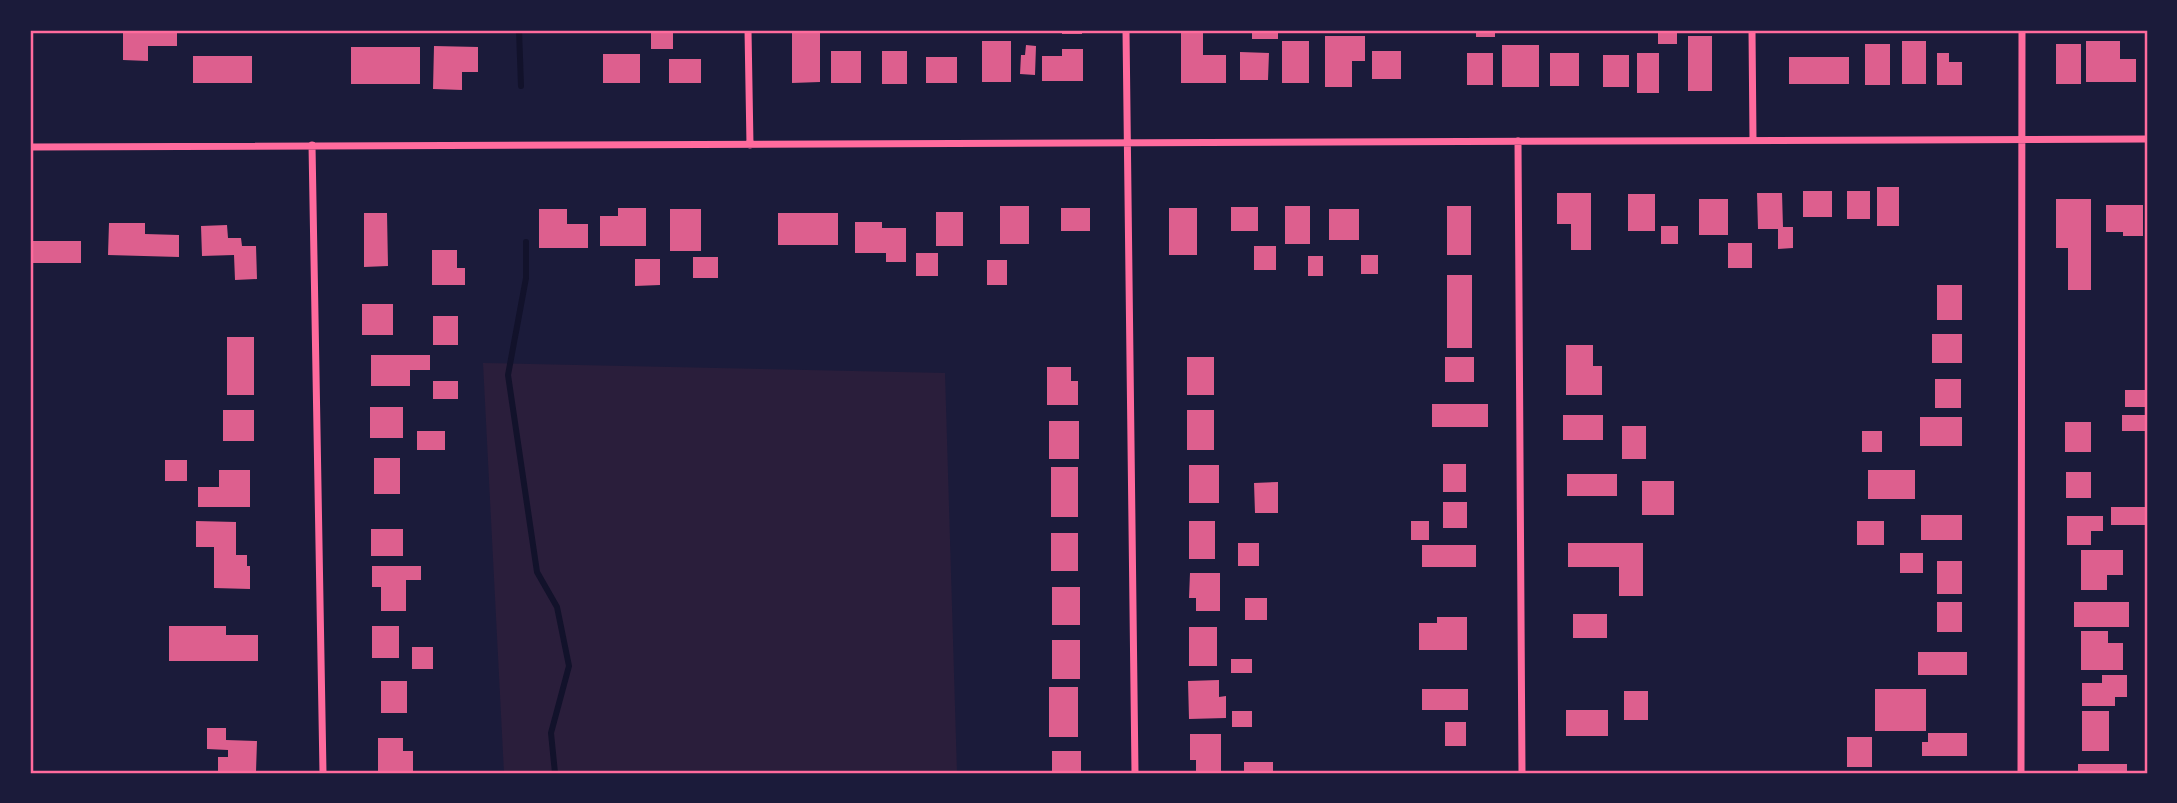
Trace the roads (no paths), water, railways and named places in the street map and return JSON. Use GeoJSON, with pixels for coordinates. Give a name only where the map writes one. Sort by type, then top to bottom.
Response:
{"type":"FeatureCollection","features":[{"type":"Feature","properties":{"kind":"street"},"geometry":{"type":"LineString","coordinates":[[748,30],[750,145]]}},
{"type":"Feature","properties":{"kind":"street"},"geometry":{"type":"LineString","coordinates":[[1126,30],[1135,773]]}},
{"type":"Feature","properties":{"kind":"street"},"geometry":{"type":"LineString","coordinates":[[1752,30],[1753,140]]}},
{"type":"Feature","properties":{"kind":"street"},"geometry":{"type":"LineString","coordinates":[[2021,773],[2022,30]]}},
{"type":"Feature","properties":{"kind":"street"},"geometry":{"type":"LineString","coordinates":[[30,147],[2147,139]]}},
{"type":"Feature","properties":{"kind":"street"},"geometry":{"type":"LineString","coordinates":[[1518,141],[1522,773]]}},
{"type":"Feature","properties":{"kind":"street"},"geometry":{"type":"LineString","coordinates":[[312,145],[323,773]]}},
{"type":"Feature","properties":{"kind":"waterway"},"geometry":{"type":"LineString","coordinates":[[519,30],[521,86]]}},
{"type":"Feature","properties":{"kind":"waterway"},"geometry":{"type":"LineString","coordinates":[[526,242],[526,278],[508,375],[537,572],[557,607],[569,666],[551,733],[555,773]]}}]}
